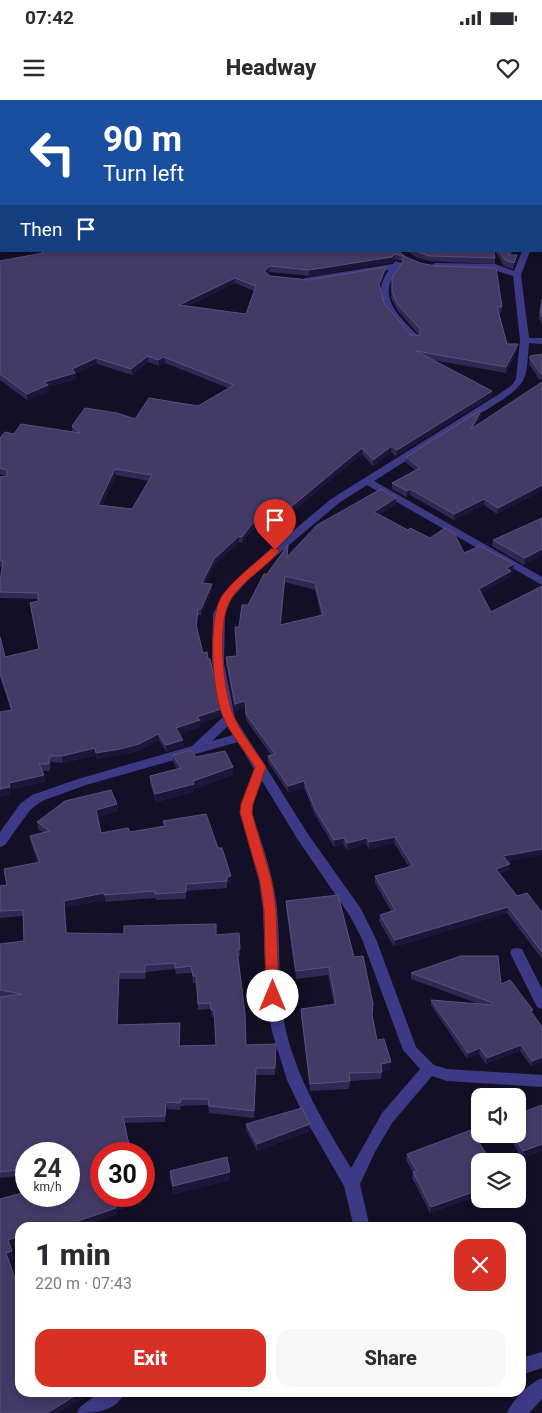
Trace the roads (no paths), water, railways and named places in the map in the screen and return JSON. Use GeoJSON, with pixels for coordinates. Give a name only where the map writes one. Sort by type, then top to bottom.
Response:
{"type":"FeatureCollection","features":[{"type":"Feature","properties":{"kind":"street"},"geometry":{"type":"LineString","coordinates":[[526,252],[517,275],[525,340],[521,380],[515,387],[334,501],[264,559],[235,586],[222,605],[218,626],[218,663],[229,718],[303,837],[356,913],[369,939],[410,1050],[429,1069],[447,1075],[542,1082]]}},
{"type":"Feature","properties":{"kind":"street"},"geometry":{"type":"LineString","coordinates":[[402,256],[388,277],[385,299],[390,310],[415,338]]}},
{"type":"Feature","properties":{"kind":"street"},"geometry":{"type":"LineString","coordinates":[[293,280],[309,281],[397,266]]}},
{"type":"Feature","properties":{"kind":"street"},"geometry":{"type":"LineString","coordinates":[[427,266],[495,267],[517,275]]}},
{"type":"Feature","properties":{"kind":"street"},"geometry":{"type":"LineString","coordinates":[[525,340],[542,341]]}},
{"type":"Feature","properties":{"kind":"street"},"geometry":{"type":"LineString","coordinates":[[366,480],[539,578]]}},
{"type":"Feature","properties":{"kind":"street"},"geometry":{"type":"LineString","coordinates":[[193,750],[229,718]]}},
{"type":"Feature","properties":{"kind":"street"},"geometry":{"type":"LineString","coordinates":[[0,842],[25,808],[37,798],[82,782],[240,737]]}},
{"type":"Feature","properties":{"kind":"street"},"geometry":{"type":"LineString","coordinates":[[261,767],[247,804],[246,813],[266,882],[270,910],[273,996],[279,1032],[295,1080],[314,1120],[352,1184],[361,1222]]}},
{"type":"Feature","properties":{"kind":"street"},"geometry":{"type":"LineString","coordinates":[[517,953],[542,1004]]}},
{"type":"Feature","properties":{"kind":"street"},"geometry":{"type":"LineString","coordinates":[[352,1184],[387,1118],[429,1069]]}},
{"type":"Feature","properties":{"kind":"street"},"geometry":{"type":"LineString","coordinates":[[526,1365],[542,1360]]}},
{"type":"Feature","properties":{"kind":"street"},"geometry":{"type":"LineString","coordinates":[[516,1413],[542,1388]]}},
{"type":"Feature","properties":{"kind":"street"},"geometry":{"type":"LineString","coordinates":[[86,1413],[109,1397]]}}]}
